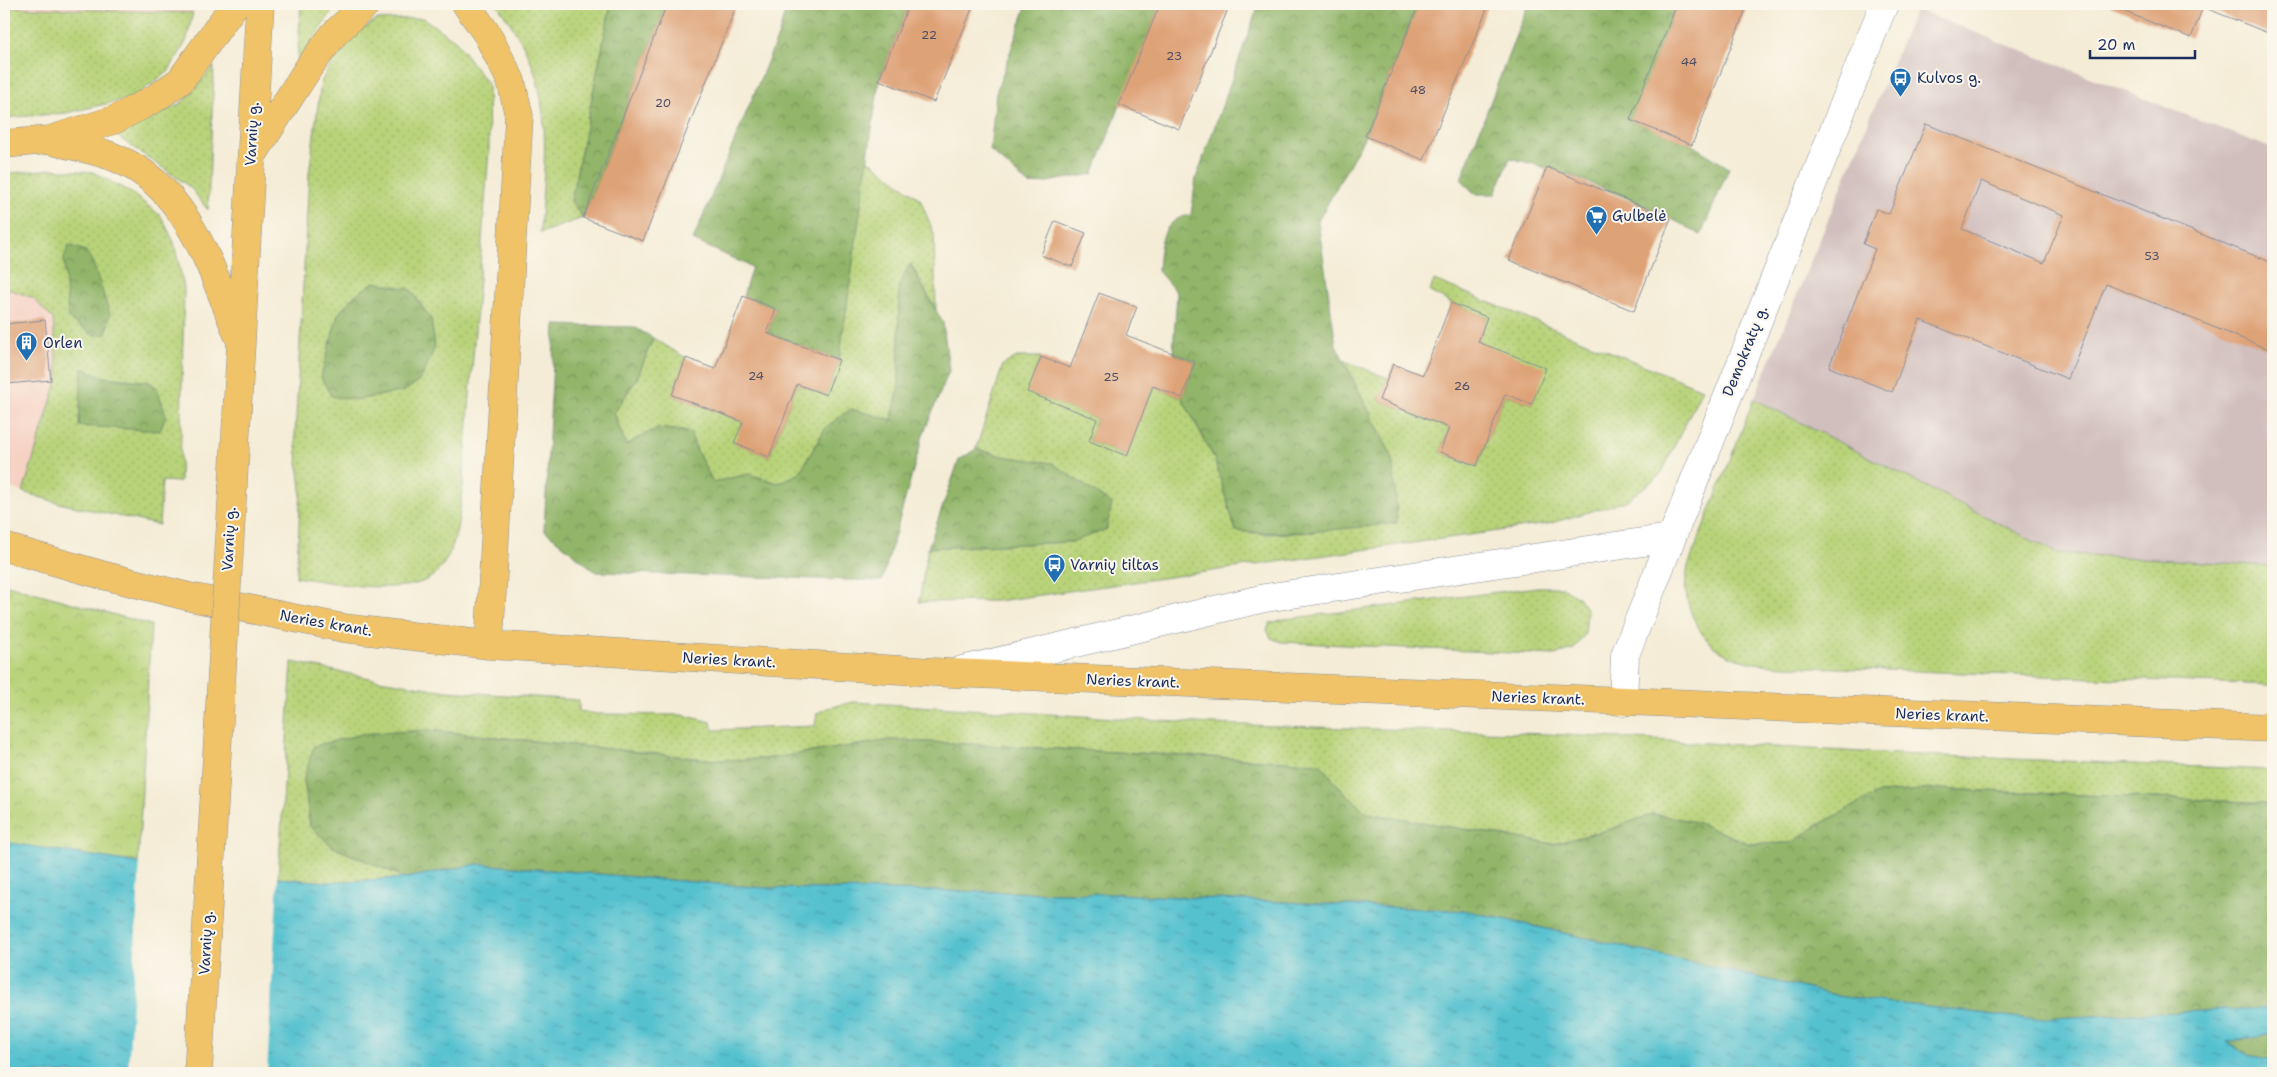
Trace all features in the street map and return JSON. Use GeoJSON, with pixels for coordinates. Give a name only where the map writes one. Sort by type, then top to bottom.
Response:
{"type":"FeatureCollection","features":[{"type":"Feature","properties":{"kind":"main road"},"geometry":{"type":"LineString","coordinates":[[4,144],[49,140],[114,120],[154,99],[180,81],[235,4]]}},
{"type":"Feature","properties":{"kind":"main road","name":"Varnių g."},"geometry":{"type":"LineString","coordinates":[[198,1073],[260,4]]}},
{"type":"Feature","properties":{"kind":"main road"},"geometry":{"type":"LineString","coordinates":[[251,158],[309,67],[329,41],[366,4]]}},
{"type":"Feature","properties":{"kind":"main road"},"geometry":{"type":"LineString","coordinates":[[461,5],[487,34],[511,81],[518,116],[489,645]]}},
{"type":"Feature","properties":{"kind":"main road"},"geometry":{"type":"LineString","coordinates":[[49,140],[116,158],[149,177],[180,209],[202,247],[241,342]]}},
{"type":"Feature","properties":{"kind":"main road","name":"Neries krant."},"geometry":{"type":"LineString","coordinates":[[4,547],[102,575],[190,597],[343,628],[489,645],[950,673],[2273,728]]}},
{"type":"Feature","properties":{"kind":"street","name":"Demokratų g."},"geometry":{"type":"LineString","coordinates":[[1623,702],[1625,655],[1884,4]]}},
{"type":"Feature","properties":{"kind":"street"},"geometry":{"type":"LineString","coordinates":[[950,673],[1265,598],[1670,538]]}},
{"type":"Feature","properties":{"kind":"shaded area"},"geometry":{"type":"Polygon","coordinates":[[[4,4],[193,4],[193,13],[4,7],[4,4]]]}},
{"type":"Feature","properties":{"kind":"shaded area"},"geometry":{"type":"Polygon","coordinates":[[[1915,9],[2273,149],[2273,566],[2057,553],[1754,399],[1915,9]]]}},
{"type":"Feature","properties":{"kind":"shaded area"},"geometry":{"type":"Polygon","coordinates":[[[4,287],[33,298],[53,319],[58,378],[23,492],[4,486],[4,287]]]}},
{"type":"Feature","properties":{"kind":"green space"},"geometry":{"type":"Polygon","coordinates":[[[301,4],[337,4],[297,63],[301,4]]]}},
{"type":"Feature","properties":{"kind":"green space"},"geometry":{"type":"Polygon","coordinates":[[[497,4],[611,4],[571,201],[583,218],[540,233],[544,172],[543,110],[534,70],[527,53],[497,4]]]}},
{"type":"Feature","properties":{"kind":"green space"},"geometry":{"type":"Polygon","coordinates":[[[611,4],[667,4],[583,218],[571,201],[611,4]]]}},
{"type":"Feature","properties":{"kind":"green space"},"geometry":{"type":"Polygon","coordinates":[[[787,4],[909,4],[879,80],[839,360],[767,333],[776,309],[743,296],[752,267],[693,240],[779,34],[787,4]]]}},
{"type":"Feature","properties":{"kind":"green space"},"geometry":{"type":"Polygon","coordinates":[[[1027,4],[1160,4],[1093,174],[1029,185],[990,150],[996,93],[1027,4]]]}},
{"type":"Feature","properties":{"kind":"green space"},"geometry":{"type":"Polygon","coordinates":[[[1259,4],[1419,4],[1365,136],[1318,221],[1336,345],[1393,459],[1397,523],[1276,533],[1236,531],[1214,458],[1182,398],[1195,362],[1173,353],[1177,293],[1158,271],[1161,243],[1167,228],[1173,222],[1191,215],[1196,178],[1259,4]]]}},
{"type":"Feature","properties":{"kind":"green space"},"geometry":{"type":"Polygon","coordinates":[[[1528,4],[1677,4],[1631,120],[1692,145],[1729,168],[1701,235],[1680,223],[1608,190],[1534,164],[1510,158],[1495,194],[1475,194],[1461,179],[1528,4]]]}},
{"type":"Feature","properties":{"kind":"green space"},"geometry":{"type":"Polygon","coordinates":[[[4,7],[193,13],[186,42],[168,72],[132,98],[66,113],[4,118],[4,7]]]}},
{"type":"Feature","properties":{"kind":"green space"},"geometry":{"type":"Polygon","coordinates":[[[423,18],[456,41],[488,85],[489,150],[463,486],[456,534],[453,545],[442,566],[434,575],[422,582],[407,586],[388,587],[347,585],[296,577],[301,489],[295,435],[309,174],[321,82],[343,42],[376,20],[423,18]]]}},
{"type":"Feature","properties":{"kind":"green space"},"geometry":{"type":"Polygon","coordinates":[[[214,66],[208,210],[190,187],[117,136],[183,102],[214,66]]]}},
{"type":"Feature","properties":{"kind":"green space"},"geometry":{"type":"Polygon","coordinates":[[[867,159],[920,199],[934,234],[936,310],[911,264],[899,286],[899,386],[892,420],[826,427],[799,474],[778,483],[749,474],[713,482],[696,449],[690,432],[657,428],[626,445],[614,413],[637,378],[653,338],[686,358],[672,395],[743,422],[735,443],[769,457],[797,384],[826,395],[839,360],[867,159]]]}},
{"type":"Feature","properties":{"kind":"green space"},"geometry":{"type":"Polygon","coordinates":[[[52,169],[93,172],[130,192],[161,216],[174,242],[184,288],[180,482],[162,481],[159,525],[59,503],[23,492],[58,378],[53,319],[33,298],[4,287],[4,174],[52,169]],[[82,368],[82,390],[166,415],[157,388],[149,382],[103,377],[82,368]]]}},
{"type":"Feature","properties":{"kind":"green space"},"geometry":{"type":"Polygon","coordinates":[[[69,245],[86,251],[93,263],[110,314],[106,334],[93,335],[68,318],[64,258],[69,245]]]}},
{"type":"Feature","properties":{"kind":"green space"},"geometry":{"type":"Polygon","coordinates":[[[910,264],[943,323],[949,371],[923,435],[882,581],[596,572],[544,530],[555,325],[634,327],[653,338],[637,378],[614,413],[626,445],[657,428],[690,432],[696,449],[713,482],[749,474],[778,483],[799,474],[826,427],[851,409],[892,420],[899,386],[899,286],[910,264]]]}},
{"type":"Feature","properties":{"kind":"green space"},"geometry":{"type":"Polygon","coordinates":[[[1434,280],[1702,389],[1661,474],[1626,501],[1548,524],[998,601],[919,602],[928,548],[1071,542],[1002,456],[976,449],[1003,365],[1017,357],[1041,357],[1028,392],[1097,419],[1089,441],[1126,456],[1153,386],[1182,398],[1214,458],[1236,531],[1267,534],[1316,532],[1393,459],[1343,360],[1388,378],[1379,400],[1449,428],[1440,452],[1477,466],[1505,394],[1532,404],[1478,342],[1487,317],[1451,303],[1430,292],[1434,280]]]}},
{"type":"Feature","properties":{"kind":"green space"},"geometry":{"type":"Polygon","coordinates":[[[374,282],[410,289],[431,319],[435,347],[421,379],[405,391],[356,400],[331,396],[321,377],[338,314],[355,295],[374,282]]]}},
{"type":"Feature","properties":{"kind":"green space"},"geometry":{"type":"Polygon","coordinates":[[[82,368],[103,377],[149,382],[157,388],[166,415],[160,431],[79,426],[82,368]]]}},
{"type":"Feature","properties":{"kind":"green space"},"geometry":{"type":"Polygon","coordinates":[[[1754,399],[2057,553],[2273,566],[2273,685],[1784,666],[1745,661],[1724,653],[1716,648],[1698,628],[1690,610],[1685,590],[1686,579],[1688,566],[1754,399]]]}},
{"type":"Feature","properties":{"kind":"green space"},"geometry":{"type":"Polygon","coordinates":[[[976,449],[1002,456],[1052,463],[1112,504],[1106,530],[1071,542],[928,548],[959,460],[976,449]]]}},
{"type":"Feature","properties":{"kind":"green space"},"geometry":{"type":"Polygon","coordinates":[[[4,584],[151,625],[138,863],[4,842],[4,584]]]}},
{"type":"Feature","properties":{"kind":"green space"},"geometry":{"type":"Polygon","coordinates":[[[1537,587],[1562,587],[1578,597],[1587,610],[1585,634],[1574,649],[1554,655],[1281,642],[1271,638],[1267,630],[1270,623],[1285,619],[1537,587]]]}},
{"type":"Feature","properties":{"kind":"green space"},"geometry":{"type":"Polygon","coordinates":[[[292,662],[379,680],[447,691],[579,700],[579,711],[597,714],[682,715],[711,722],[713,730],[815,726],[817,713],[827,708],[853,702],[1212,724],[1548,734],[1898,754],[2273,770],[2273,803],[1938,789],[1879,793],[1818,825],[1792,843],[1750,844],[1696,822],[1653,814],[1608,830],[1553,844],[1367,813],[1339,787],[1320,763],[891,740],[765,759],[714,760],[429,730],[362,734],[304,778],[310,826],[333,847],[406,878],[329,882],[278,878],[292,662]]]}},
{"type":"Feature","properties":{"kind":"green space"},"geometry":{"type":"Polygon","coordinates":[[[429,730],[714,760],[765,759],[891,740],[1320,763],[1339,787],[1367,813],[1553,844],[1608,830],[1653,814],[1696,822],[1750,844],[1792,843],[1818,825],[1879,793],[1938,789],[2273,803],[2273,1011],[2266,1008],[2029,1019],[1843,997],[1468,911],[1114,894],[765,888],[478,864],[406,878],[333,847],[310,826],[304,778],[314,746],[362,734],[429,730]]]}},
{"type":"Feature","properties":{"kind":"green space"},"geometry":{"type":"Polygon","coordinates":[[[2273,1034],[2273,1060],[2253,1056],[2226,1041],[2273,1034]]]}},
{"type":"Feature","properties":{"kind":"water"},"geometry":{"type":"Polygon","coordinates":[[[4,842],[138,863],[329,882],[406,878],[478,864],[765,888],[1114,894],[1468,911],[1843,997],[2029,1019],[2266,1008],[2273,1011],[2273,1034],[2227,1042],[2253,1056],[2273,1060],[2273,1073],[4,1073],[4,842]]]}},
{"type":"Feature","properties":{"kind":"pier"},"geometry":{"type":"Polygon","coordinates":[[[140,861],[278,876],[267,1073],[128,1073],[140,861]]]}},
{"type":"Feature","properties":{"kind":"building"},"geometry":{"type":"Polygon","coordinates":[[[667,4],[737,4],[643,241],[583,218],[667,4]]]}},
{"type":"Feature","properties":{"kind":"building"},"geometry":{"type":"Polygon","coordinates":[[[909,4],[974,4],[934,102],[879,80],[909,4]]]}},
{"type":"Feature","properties":{"kind":"building"},"geometry":{"type":"Polygon","coordinates":[[[1160,4],[1230,4],[1179,129],[1119,105],[1160,4]]]}},
{"type":"Feature","properties":{"kind":"building"},"geometry":{"type":"Polygon","coordinates":[[[1419,4],[1489,4],[1424,160],[1365,136],[1419,4]]]}},
{"type":"Feature","properties":{"kind":"building"},"geometry":{"type":"Polygon","coordinates":[[[1677,4],[1748,4],[1692,145],[1630,120],[1677,4]]]}},
{"type":"Feature","properties":{"kind":"building"},"geometry":{"type":"Polygon","coordinates":[[[2105,4],[2273,4],[2273,35],[2203,7],[2191,38],[2105,4]]]}},
{"type":"Feature","properties":{"kind":"building"},"geometry":{"type":"Polygon","coordinates":[[[1926,124],[2273,263],[2273,351],[2106,284],[2068,379],[1920,320],[1892,392],[1829,367],[1875,249],[1863,244],[1876,209],[1889,214],[1926,124]],[[1981,181],[1962,229],[2044,263],[2064,215],[1981,181]]]}},
{"type":"Feature","properties":{"kind":"building"},"geometry":{"type":"Polygon","coordinates":[[[1547,167],[1671,218],[1634,311],[1509,260],[1547,167]]]}},
{"type":"Feature","properties":{"kind":"building"},"geometry":{"type":"Polygon","coordinates":[[[1055,221],[1086,233],[1072,267],[1041,255],[1055,221]]]}},
{"type":"Feature","properties":{"kind":"building"},"geometry":{"type":"Polygon","coordinates":[[[1099,293],[1137,307],[1126,335],[1195,362],[1182,398],[1153,386],[1127,456],[1089,441],[1097,419],[1027,392],[1041,357],[1070,368],[1099,293]]]}},
{"type":"Feature","properties":{"kind":"building"},"geometry":{"type":"Polygon","coordinates":[[[743,296],[776,309],[767,333],[839,360],[826,395],[797,384],[769,457],[734,443],[743,422],[672,395],[686,358],[715,369],[743,296]]]}},
{"type":"Feature","properties":{"kind":"building"},"geometry":{"type":"Polygon","coordinates":[[[1451,303],[1487,317],[1478,342],[1546,368],[1532,404],[1505,394],[1477,466],[1440,452],[1449,428],[1379,400],[1393,364],[1423,375],[1451,303]]]}},
{"type":"Feature","properties":{"kind":"building","name":"Orlen"},"geometry":{"type":"Polygon","coordinates":[[[45,320],[51,380],[7,384],[4,324],[45,320]]]}},
{"type":"Feature","properties":{"kind":"place","name":"Kulvos g."},"geometry":{"type":"Point","coordinates":[1901,97]}},
{"type":"Feature","properties":{"kind":"place","name":"Gulbelė"},"geometry":{"type":"Point","coordinates":[1596,235]}},
{"type":"Feature","properties":{"kind":"place","name":"Orlen"},"geometry":{"type":"Point","coordinates":[27,362]}},
{"type":"Feature","properties":{"kind":"place","name":"Varnių tiltas"},"geometry":{"type":"Point","coordinates":[1054,584]}}]}
